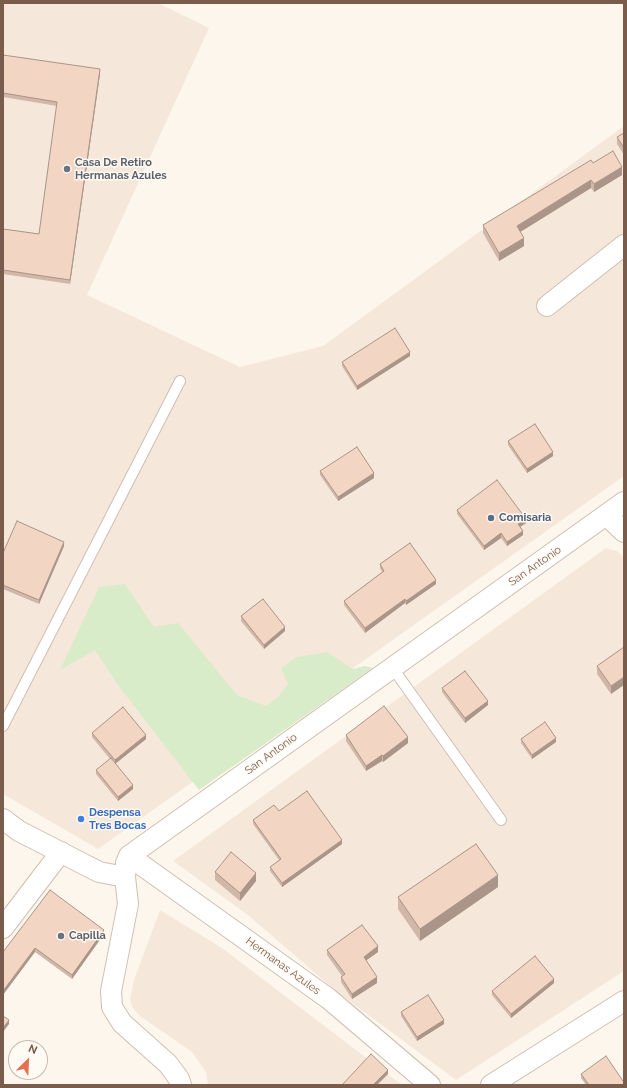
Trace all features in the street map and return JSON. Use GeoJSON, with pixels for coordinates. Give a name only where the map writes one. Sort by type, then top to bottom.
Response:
{"type":"FeatureCollection","features":[{"type":"Feature","properties":{"kind":"street"},"geometry":{"type":"LineString","coordinates":[[547,306],[624,245]]}},
{"type":"Feature","properties":{"kind":"street","name":"San Antonio"},"geometry":{"type":"LineString","coordinates":[[130,856],[624,502]]}},
{"type":"Feature","properties":{"kind":"street"},"geometry":{"type":"LineString","coordinates":[[606,515],[624,532]]}},
{"type":"Feature","properties":{"kind":"street"},"geometry":{"type":"LineString","coordinates":[[3,820],[19,831],[99,872],[125,877]]}},
{"type":"Feature","properties":{"kind":"street"},"geometry":{"type":"LineString","coordinates":[[3,928],[61,852]]}},
{"type":"Feature","properties":{"kind":"street"},"geometry":{"type":"LineString","coordinates":[[130,856],[126,863],[125,877],[128,904],[111,991],[112,1007],[122,1023],[168,1064],[180,1078],[181,1085]]}},
{"type":"Feature","properties":{"kind":"street","name":"Hermanas Azules"},"geometry":{"type":"LineString","coordinates":[[130,856],[329,999],[430,1085]]}},
{"type":"Feature","properties":{"kind":"street"},"geometry":{"type":"LineString","coordinates":[[491,1085],[624,1001]]}},
{"type":"Feature","properties":{"kind":"lane"},"geometry":{"type":"LineString","coordinates":[[3,726],[180,381]]}},
{"type":"Feature","properties":{"kind":"lane"},"geometry":{"type":"LineString","coordinates":[[392,667],[502,820]]}},
{"type":"Feature","properties":{"kind":"shaded area"},"geometry":{"type":"Polygon","coordinates":[[[3,3],[158,3],[209,28],[87,295],[240,367],[323,346],[624,126],[624,476],[98,849],[3,794],[3,3]]]}},
{"type":"Feature","properties":{"kind":"shaded area"},"geometry":{"type":"Polygon","coordinates":[[[606,548],[617,551],[624,557],[624,971],[456,1080],[336,991],[248,915],[173,861],[606,548]]]}},
{"type":"Feature","properties":{"kind":"shaded area"},"geometry":{"type":"Polygon","coordinates":[[[160,910],[222,948],[402,1085],[208,1085],[206,1072],[192,1052],[140,1016],[133,1008],[130,1000],[134,980],[160,910]]]}},
{"type":"Feature","properties":{"kind":"green space"},"geometry":{"type":"Polygon","coordinates":[[[125,584],[154,627],[178,623],[237,695],[266,706],[278,697],[288,684],[281,668],[297,657],[327,652],[353,669],[365,666],[373,668],[199,790],[118,685],[95,650],[60,670],[99,587],[125,584]]]}},
{"type":"Feature","properties":{"kind":"building","name":"Casa De Retiro Hermanas Azules"},"geometry":{"type":"Polygon","coordinates":[[[3,55],[100,69],[70,280],[3,270],[3,229],[39,234],[57,102],[3,93],[3,55]]]}},
{"type":"Feature","properties":{"kind":"building"},"geometry":{"type":"Polygon","coordinates":[[[624,133],[624,148],[617,137],[624,133]]]}},
{"type":"Feature","properties":{"kind":"building"},"geometry":{"type":"Polygon","coordinates":[[[613,151],[622,167],[594,184],[591,180],[517,226],[524,238],[499,253],[483,225],[591,160],[593,163],[613,151]]]}},
{"type":"Feature","properties":{"kind":"building"},"geometry":{"type":"Polygon","coordinates":[[[395,328],[410,352],[357,386],[342,362],[395,328]]]}},
{"type":"Feature","properties":{"kind":"building"},"geometry":{"type":"Polygon","coordinates":[[[535,424],[553,452],[527,469],[508,441],[535,424]]]}},
{"type":"Feature","properties":{"kind":"building"},"geometry":{"type":"Polygon","coordinates":[[[357,447],[374,473],[338,497],[320,471],[357,447]]]}},
{"type":"Feature","properties":{"kind":"building","name":"Comisaria"},"geometry":{"type":"Polygon","coordinates":[[[497,480],[526,519],[518,524],[523,531],[507,542],[501,533],[484,546],[457,510],[497,480]]]}},
{"type":"Feature","properties":{"kind":"building"},"geometry":{"type":"Polygon","coordinates":[[[17,521],[64,542],[39,600],[3,585],[3,553],[17,521]]]}},
{"type":"Feature","properties":{"kind":"building"},"geometry":{"type":"Polygon","coordinates":[[[410,543],[436,580],[406,601],[405,599],[365,628],[344,601],[384,571],[380,564],[410,543]]]}},
{"type":"Feature","properties":{"kind":"building"},"geometry":{"type":"Polygon","coordinates":[[[263,599],[285,627],[264,645],[241,616],[263,599]]]}},
{"type":"Feature","properties":{"kind":"building"},"geometry":{"type":"Polygon","coordinates":[[[624,647],[624,677],[611,686],[597,666],[624,647]]]}},
{"type":"Feature","properties":{"kind":"building"},"geometry":{"type":"Polygon","coordinates":[[[465,671],[488,701],[465,718],[442,688],[465,671]]]}},
{"type":"Feature","properties":{"kind":"building"},"geometry":{"type":"Polygon","coordinates":[[[384,706],[408,737],[383,756],[382,755],[366,766],[346,735],[384,706]]]}},
{"type":"Feature","properties":{"kind":"building"},"geometry":{"type":"Polygon","coordinates":[[[123,707],[146,735],[115,760],[92,733],[123,707]]]}},
{"type":"Feature","properties":{"kind":"building"},"geometry":{"type":"Polygon","coordinates":[[[545,722],[556,738],[532,755],[521,739],[545,722]]]}},
{"type":"Feature","properties":{"kind":"building"},"geometry":{"type":"Polygon","coordinates":[[[111,758],[133,785],[118,797],[96,770],[111,758]]]}},
{"type":"Feature","properties":{"kind":"building"},"geometry":{"type":"Polygon","coordinates":[[[307,791],[342,840],[282,883],[270,867],[281,859],[253,820],[274,805],[279,811],[307,791]]]}},
{"type":"Feature","properties":{"kind":"building"},"geometry":{"type":"Polygon","coordinates":[[[476,844],[498,875],[420,929],[398,897],[476,844]]]}},
{"type":"Feature","properties":{"kind":"building"},"geometry":{"type":"Polygon","coordinates":[[[231,852],[256,873],[240,893],[215,872],[231,852]]]}},
{"type":"Feature","properties":{"kind":"building","name":"Capilla"},"geometry":{"type":"Polygon","coordinates":[[[50,890],[104,930],[72,975],[35,948],[3,991],[3,952],[50,890]]]}},
{"type":"Feature","properties":{"kind":"building"},"geometry":{"type":"Polygon","coordinates":[[[362,925],[378,946],[364,957],[377,977],[352,994],[341,977],[345,974],[327,950],[362,925]]]}},
{"type":"Feature","properties":{"kind":"building"},"geometry":{"type":"Polygon","coordinates":[[[535,956],[554,979],[511,1014],[492,991],[535,956]]]}},
{"type":"Feature","properties":{"kind":"building"},"geometry":{"type":"Polygon","coordinates":[[[428,995],[444,1020],[417,1037],[401,1012],[428,995]]]}},
{"type":"Feature","properties":{"kind":"building"},"geometry":{"type":"Polygon","coordinates":[[[3,1016],[9,1020],[3,1028],[3,1016]]]}},
{"type":"Feature","properties":{"kind":"building"},"geometry":{"type":"Polygon","coordinates":[[[371,1054],[388,1070],[373,1085],[342,1085],[371,1054]]]}},
{"type":"Feature","properties":{"kind":"building"},"geometry":{"type":"Polygon","coordinates":[[[606,1056],[624,1081],[624,1085],[589,1085],[581,1074],[606,1056]]]}},
{"type":"Feature","properties":{"kind":"place","name":"Casa De Retiro Hermanas Azules"},"geometry":{"type":"Point","coordinates":[67,169]}},
{"type":"Feature","properties":{"kind":"place","name":"Comisaria"},"geometry":{"type":"Point","coordinates":[491,518]}},
{"type":"Feature","properties":{"kind":"place","name":"Despensa Tres Bocas"},"geometry":{"type":"Point","coordinates":[81,819]}},
{"type":"Feature","properties":{"kind":"place","name":"Capilla"},"geometry":{"type":"Point","coordinates":[61,936]}}]}
